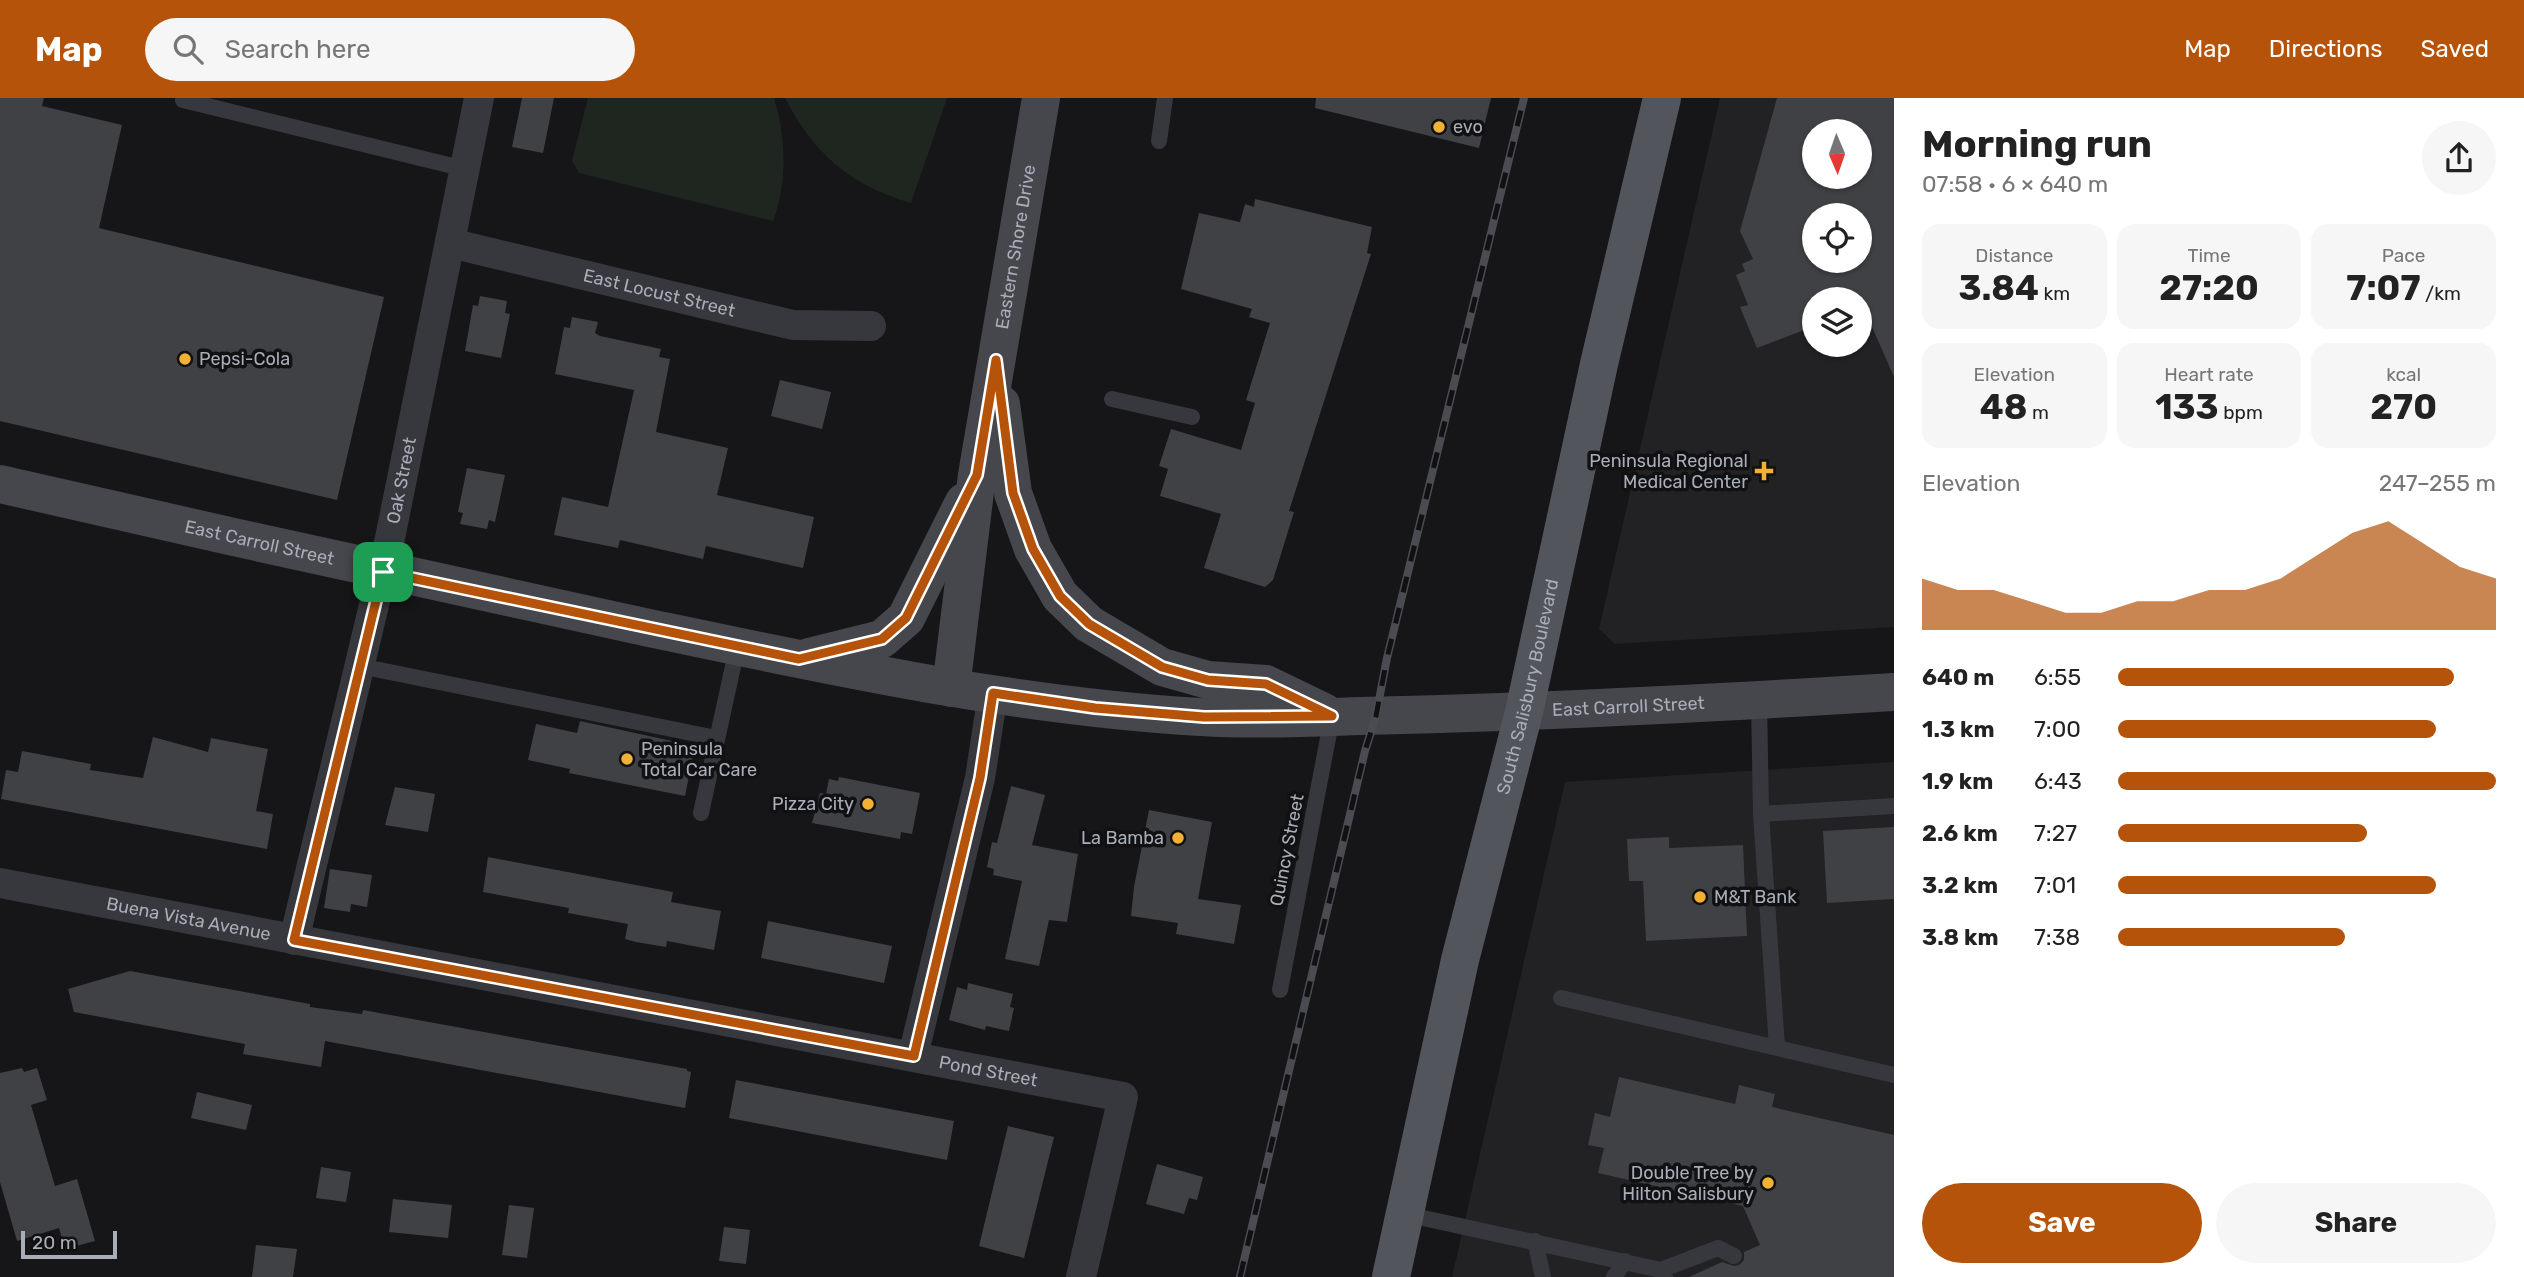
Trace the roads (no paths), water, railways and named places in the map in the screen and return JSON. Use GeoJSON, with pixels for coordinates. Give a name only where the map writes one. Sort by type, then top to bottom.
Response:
{"type":"FeatureCollection","features":[{"type":"Feature","properties":{"kind":"main road","name":"Eastern Shore Drive"},"geometry":{"type":"LineString","coordinates":[[951,688],[977,475],[1041,98]]}},
{"type":"Feature","properties":{"kind":"main road","name":"South Salisbury Boulevard"},"geometry":{"type":"LineString","coordinates":[[1391,1277],[1460,960],[1524,712],[1598,364],[1662,98]]}},
{"type":"Feature","properties":{"kind":"main road"},"geometry":{"type":"LineString","coordinates":[[996,360],[1013,493],[1033,549],[1060,596],[1089,624],[1162,667],[1208,680],[1266,684],[1332,716]]}},
{"type":"Feature","properties":{"kind":"main road"},"geometry":{"type":"LineString","coordinates":[[799,659],[882,639],[906,618],[977,475]]}},
{"type":"Feature","properties":{"kind":"main road","name":"East Carroll Street"},"geometry":{"type":"LineString","coordinates":[[4,483],[383,572],[737,648],[951,688],[1095,708],[1204,717],[1332,716],[1524,712],[1894,692]]}},
{"type":"Feature","properties":{"kind":"street","name":"Oak Street"},"geometry":{"type":"LineString","coordinates":[[294,940],[383,572],[479,98]]}},
{"type":"Feature","properties":{"kind":"street","name":"East Locust Street"},"geometry":{"type":"LineString","coordinates":[[450,243],[793,325],[871,326]]}},
{"type":"Feature","properties":{"kind":"street","name":"Pond Street"},"geometry":{"type":"LineString","coordinates":[[993,693],[980,778],[914,1056],[1123,1097],[1081,1277]]}},
{"type":"Feature","properties":{"kind":"street","name":"Buena Vista Avenue"},"geometry":{"type":"LineString","coordinates":[[0,883],[914,1056]]}},
{"type":"Feature","properties":{"kind":"lane"},"geometry":{"type":"LineString","coordinates":[[1159,141],[1165,98]]}},
{"type":"Feature","properties":{"kind":"lane"},"geometry":{"type":"LineString","coordinates":[[183,100],[465,169]]}},
{"type":"Feature","properties":{"kind":"lane"},"geometry":{"type":"LineString","coordinates":[[1112,399],[1192,417]]}},
{"type":"Feature","properties":{"kind":"lane"},"geometry":{"type":"LineString","coordinates":[[701,813],[737,648]]}},
{"type":"Feature","properties":{"kind":"lane"},"geometry":{"type":"LineString","coordinates":[[360,666],[716,738]]}},
{"type":"Feature","properties":{"kind":"lane"},"geometry":{"type":"LineString","coordinates":[[1759,700],[1761,814],[1777,1047]]}},
{"type":"Feature","properties":{"kind":"lane","name":"Quincy Street"},"geometry":{"type":"LineString","coordinates":[[1280,990],[1332,716]]}},
{"type":"Feature","properties":{"kind":"lane"},"geometry":{"type":"LineString","coordinates":[[1761,814],[1894,806]]}},
{"type":"Feature","properties":{"kind":"lane"},"geometry":{"type":"LineString","coordinates":[[1561,998],[1894,1075]]}},
{"type":"Feature","properties":{"kind":"lane"},"geometry":{"type":"LineString","coordinates":[[1405,1214],[1625,1261],[1663,1273],[1718,1248],[1734,1256]]}},
{"type":"Feature","properties":{"kind":"lane"},"geometry":{"type":"LineString","coordinates":[[1535,1241],[1543,1277]]}},
{"type":"Feature","properties":{"kind":"lane"},"geometry":{"type":"LineString","coordinates":[[1614,1277],[1625,1261]]}},
{"type":"Feature","properties":{"kind":"railway"},"geometry":{"type":"LineString","coordinates":[[1240,1277],[1524,98]]}},
{"type":"Feature","properties":{"kind":"place","name":"evo"},"geometry":{"type":"Point","coordinates":[1439,127]}},
{"type":"Feature","properties":{"kind":"place","name":"Pepsi-Cola"},"geometry":{"type":"Point","coordinates":[185,359]}},
{"type":"Feature","properties":{"kind":"place","name":"Peninsula Regional Medical Center"},"geometry":{"type":"Point","coordinates":[1764,471]}},
{"type":"Feature","properties":{"kind":"place","name":"Peninsula Total Car Care"},"geometry":{"type":"Point","coordinates":[627,759]}},
{"type":"Feature","properties":{"kind":"place","name":"Pizza City"},"geometry":{"type":"Point","coordinates":[868,804]}},
{"type":"Feature","properties":{"kind":"place","name":"La Bamba"},"geometry":{"type":"Point","coordinates":[1178,838]}},
{"type":"Feature","properties":{"kind":"place","name":"M&T Bank"},"geometry":{"type":"Point","coordinates":[1700,897]}},
{"type":"Feature","properties":{"kind":"place","name":"Double Tree by Hilton Salisbury"},"geometry":{"type":"Point","coordinates":[1768,1183]}}]}
